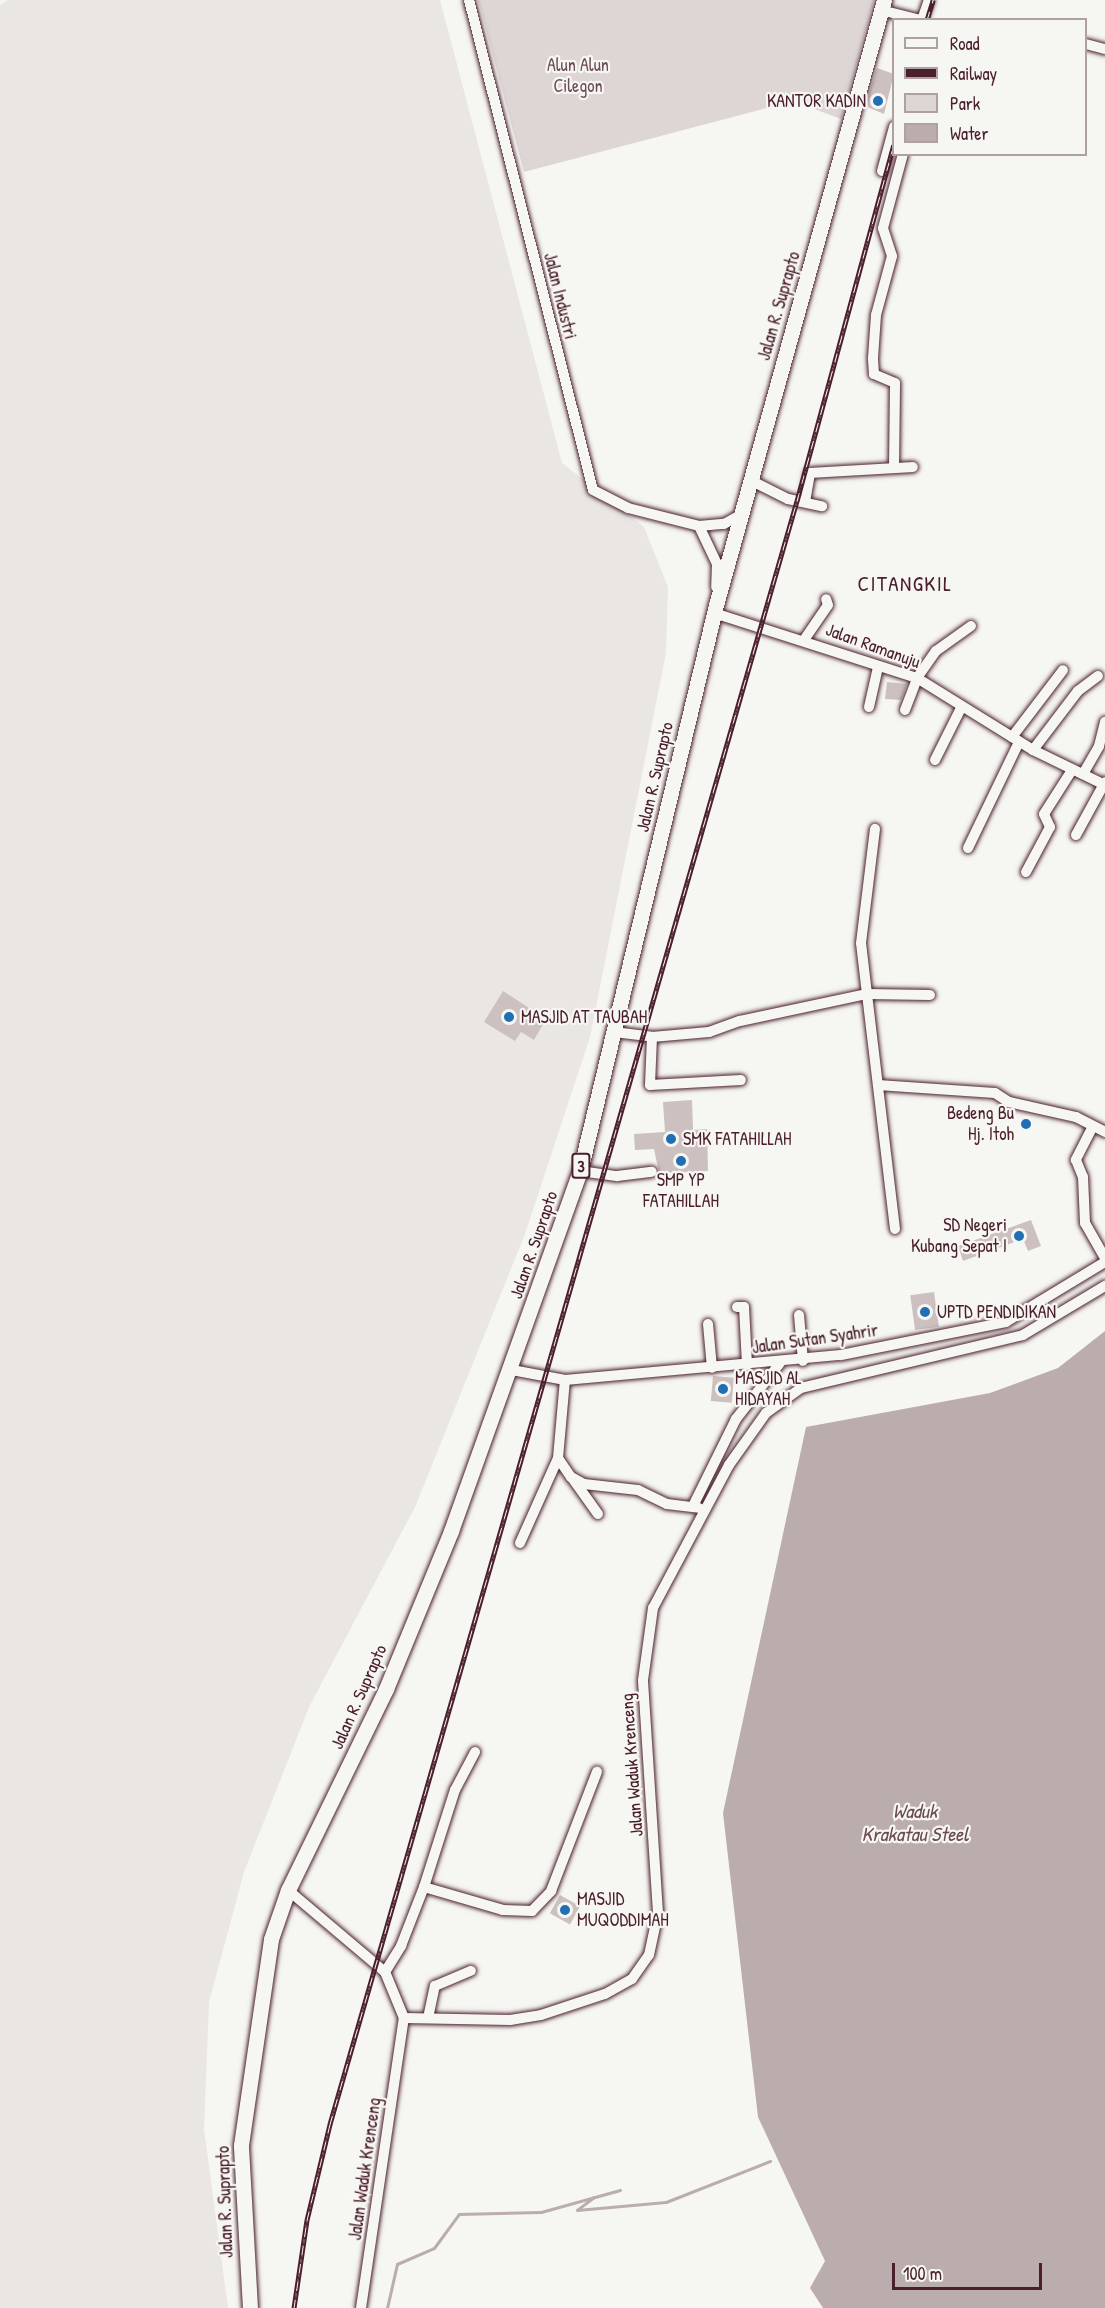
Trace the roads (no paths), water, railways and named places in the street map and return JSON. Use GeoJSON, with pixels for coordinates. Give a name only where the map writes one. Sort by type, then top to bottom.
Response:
{"type":"FeatureCollection","features":[{"type":"Feature","properties":{"kind":"highway","name":"Jalan R. Suprapto"},"geometry":{"type":"LineString","coordinates":[[250,2308],[241,2145],[263,1978],[288,1890],[386,1689],[512,1370],[580,1171],[715,609],[882,5]]}},
{"type":"Feature","properties":{"kind":"street","name":"Jalan Industri"},"geometry":{"type":"LineString","coordinates":[[469,0],[593,490],[628,508],[699,526],[724,524],[742,514]]}},
{"type":"Feature","properties":{"kind":"street"},"geometry":{"type":"LineString","coordinates":[[922,18],[929,0]]}},
{"type":"Feature","properties":{"kind":"street"},"geometry":{"type":"LineString","coordinates":[[882,5],[916,18]]}},
{"type":"Feature","properties":{"kind":"street"},"geometry":{"type":"LineString","coordinates":[[1087,44],[1105,49]]}},
{"type":"Feature","properties":{"kind":"street"},"geometry":{"type":"LineString","coordinates":[[882,171],[892,134]]}},
{"type":"Feature","properties":{"kind":"street"},"geometry":{"type":"LineString","coordinates":[[894,468],[895,383],[874,374],[873,358],[876,315],[892,256],[883,228],[902,156]]}},
{"type":"Feature","properties":{"kind":"street"},"geometry":{"type":"LineString","coordinates":[[805,502],[810,473],[913,467]]}},
{"type":"Feature","properties":{"kind":"street"},"geometry":{"type":"LineString","coordinates":[[752,481],[788,500],[822,506]]}},
{"type":"Feature","properties":{"kind":"street"},"geometry":{"type":"LineString","coordinates":[[699,526],[717,564],[715,609]]}},
{"type":"Feature","properties":{"kind":"street"},"geometry":{"type":"LineString","coordinates":[[804,640],[828,605],[826,599]]}},
{"type":"Feature","properties":{"kind":"street","name":"Jalan Ramanuju"},"geometry":{"type":"LineString","coordinates":[[715,609],[878,667],[917,678],[1033,750],[1105,784]]}},
{"type":"Feature","properties":{"kind":"street"},"geometry":{"type":"LineString","coordinates":[[905,710],[917,678],[936,651],[971,626]]}},
{"type":"Feature","properties":{"kind":"street"},"geometry":{"type":"LineString","coordinates":[[868,707],[878,667]]}},
{"type":"Feature","properties":{"kind":"street"},"geometry":{"type":"LineString","coordinates":[[968,848],[1016,740],[1064,670]]}},
{"type":"Feature","properties":{"kind":"street"},"geometry":{"type":"LineString","coordinates":[[1033,750],[1078,691],[1098,676]]}},
{"type":"Feature","properties":{"kind":"street"},"geometry":{"type":"LineString","coordinates":[[935,760],[962,706]]}},
{"type":"Feature","properties":{"kind":"street"},"geometry":{"type":"LineString","coordinates":[[1026,872],[1050,827],[1044,814],[1099,746],[1105,722]]}},
{"type":"Feature","properties":{"kind":"street"},"geometry":{"type":"LineString","coordinates":[[1076,835],[1105,784]]}},
{"type":"Feature","properties":{"kind":"street"},"geometry":{"type":"LineString","coordinates":[[875,829],[861,943],[895,1229]]}},
{"type":"Feature","properties":{"kind":"street"},"geometry":{"type":"LineString","coordinates":[[615,1032],[652,1037],[709,1032],[740,1021],[867,994],[930,995]]}},
{"type":"Feature","properties":{"kind":"street"},"geometry":{"type":"LineString","coordinates":[[652,1037],[650,1085],[741,1080]]}},
{"type":"Feature","properties":{"kind":"street"},"geometry":{"type":"LineString","coordinates":[[878,1085],[995,1093],[1009,1102],[1076,1117],[1092,1128],[1105,1132]]}},
{"type":"Feature","properties":{"kind":"street"},"geometry":{"type":"LineString","coordinates":[[1092,1128],[1076,1160],[1083,1177],[1085,1223],[1105,1260]]}},
{"type":"Feature","properties":{"kind":"street"},"geometry":{"type":"LineString","coordinates":[[580,1171],[603,1176],[652,1172]]}},
{"type":"Feature","properties":{"kind":"street","name":"Jalan Sutan Syahrir"},"geometry":{"type":"LineString","coordinates":[[512,1370],[565,1380],[803,1360],[1006,1322],[1105,1260]]}},
{"type":"Feature","properties":{"kind":"street","name":"Jalan Waduk Krenceng"},"geometry":{"type":"LineString","coordinates":[[362,2308],[404,2018],[510,2020],[578,2005],[632,1979],[649,1955],[658,1913],[643,1680],[653,1608],[704,1511],[766,1413],[789,1395],[816,1384],[961,1354],[1023,1335],[1105,1286]]}},
{"type":"Feature","properties":{"kind":"street"},"geometry":{"type":"LineString","coordinates":[[738,1307],[744,1306],[747,1365]]}},
{"type":"Feature","properties":{"kind":"street"},"geometry":{"type":"LineString","coordinates":[[800,1315],[803,1360]]}},
{"type":"Feature","properties":{"kind":"street"},"geometry":{"type":"LineString","coordinates":[[708,1323],[712,1368]]}},
{"type":"Feature","properties":{"kind":"street"},"geometry":{"type":"LineString","coordinates":[[694,1504],[736,1419],[780,1363]]}},
{"type":"Feature","properties":{"kind":"street"},"geometry":{"type":"LineString","coordinates":[[520,1543],[558,1458],[565,1380]]}},
{"type":"Feature","properties":{"kind":"street"},"geometry":{"type":"LineString","coordinates":[[558,1458],[598,1514]]}},
{"type":"Feature","properties":{"kind":"street"},"geometry":{"type":"LineString","coordinates":[[571,1476],[591,1485],[638,1490],[667,1504],[694,1504],[704,1511]]}},
{"type":"Feature","properties":{"kind":"street"},"geometry":{"type":"LineString","coordinates":[[385,1972],[401,1946],[424,1887],[455,1790],[475,1752]]}},
{"type":"Feature","properties":{"kind":"street"},"geometry":{"type":"LineString","coordinates":[[424,1887],[503,1910],[532,1911],[551,1891],[597,1772]]}},
{"type":"Feature","properties":{"kind":"street"},"geometry":{"type":"LineString","coordinates":[[288,1890],[385,1972],[404,2018]]}},
{"type":"Feature","properties":{"kind":"street"},"geometry":{"type":"LineString","coordinates":[[428,2018],[435,1986],[471,1971]]}},
{"type":"Feature","properties":{"kind":"water","name":"Waduk Krakatau Steel"},"geometry":{"type":"Polygon","coordinates":[[[1105,1331],[1105,2308],[823,2308],[810,2288],[825,2261],[758,2117],[723,1813],[806,1427],[990,1393],[1058,1368],[1105,1331]]]}},
{"type":"Feature","properties":{"kind":"waterway"},"geometry":{"type":"LineString","coordinates":[[594,2197],[577,2210],[666,2202],[770,2161]]}},
{"type":"Feature","properties":{"kind":"waterway"},"geometry":{"type":"LineString","coordinates":[[387,2308],[397,2264],[434,2248],[459,2214],[541,2212],[620,2190]]}},
{"type":"Feature","properties":{"kind":"railway"},"geometry":{"type":"LineString","coordinates":[[928,18],[933,0]]}},
{"type":"Feature","properties":{"kind":"railway"},"geometry":{"type":"LineString","coordinates":[[294,2308],[307,2220],[330,2124],[797,501],[892,152]]}},
{"type":"Feature","properties":{"kind":"place","name":"KANTOR KADIN"},"geometry":{"type":"Point","coordinates":[878,101]}},
{"type":"Feature","properties":{"kind":"place","name":"MASJID AT TAUBAH"},"geometry":{"type":"Point","coordinates":[509,1017]}},
{"type":"Feature","properties":{"kind":"place","name":"Bedeng Bu Hj. Itoh"},"geometry":{"type":"Point","coordinates":[1026,1124]}},
{"type":"Feature","properties":{"kind":"place","name":"SMK FATAHILLAH"},"geometry":{"type":"Point","coordinates":[671,1139]}},
{"type":"Feature","properties":{"kind":"place","name":"SMP YP FATAHILLAH"},"geometry":{"type":"Point","coordinates":[681,1161]}},
{"type":"Feature","properties":{"kind":"place","name":"SD Negeri Kubang Sepat I"},"geometry":{"type":"Point","coordinates":[1019,1236]}},
{"type":"Feature","properties":{"kind":"place","name":"UPTD PENDIDIKAN"},"geometry":{"type":"Point","coordinates":[925,1312]}},
{"type":"Feature","properties":{"kind":"place","name":"MASJID AL HIDAYAH"},"geometry":{"type":"Point","coordinates":[723,1389]}},
{"type":"Feature","properties":{"kind":"place","name":"MASJID MUQODDIMAH"},"geometry":{"type":"Point","coordinates":[565,1910]}},
{"type":"Feature","properties":{"kind":"district","name":"CITANGKIL"},"geometry":{"type":"Point","coordinates":[905,584]}},
{"type":"Feature","properties":{"kind":"park label","name":"Alun Alun Cilegon"},"geometry":{"type":"Point","coordinates":[578,76]}}]}
